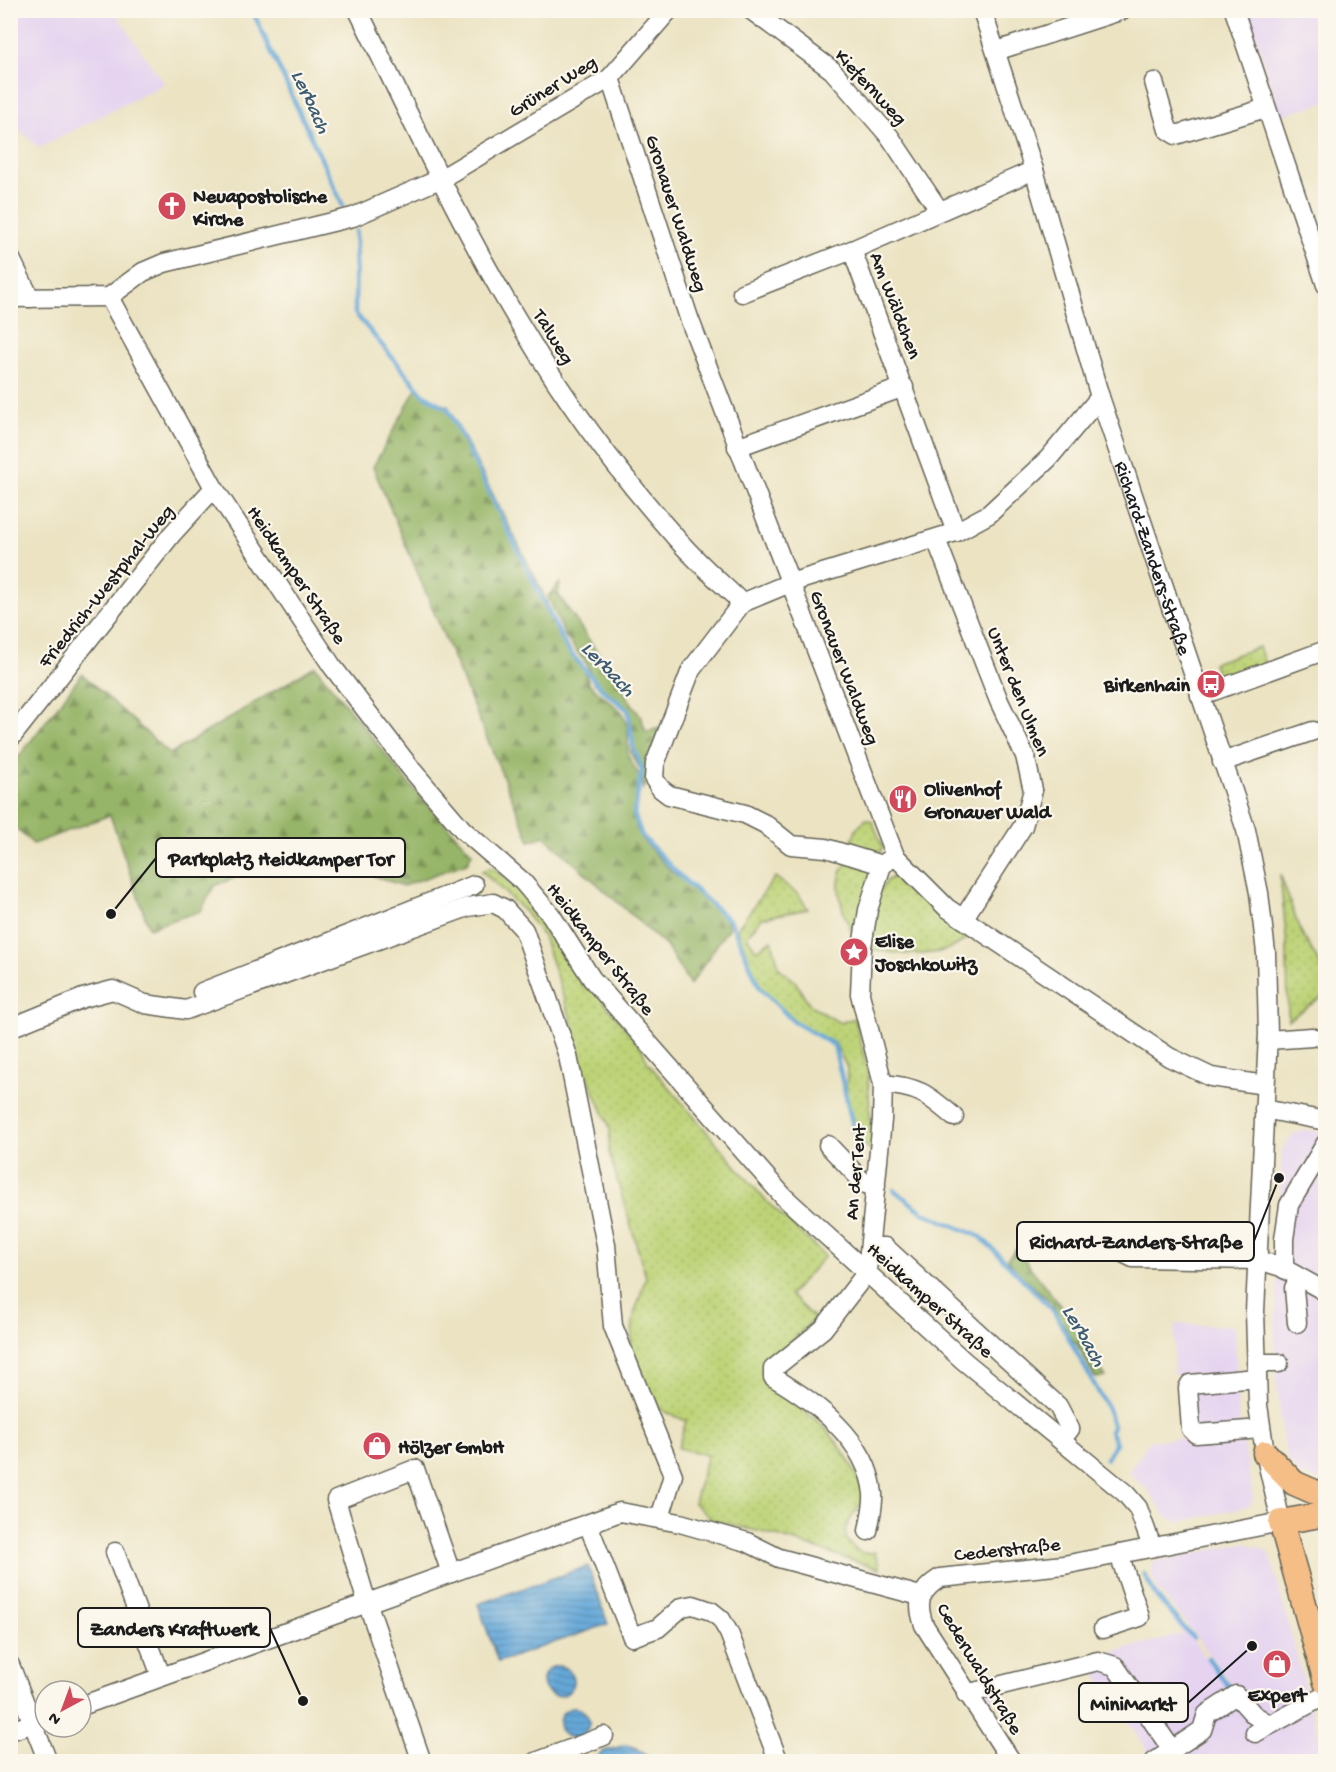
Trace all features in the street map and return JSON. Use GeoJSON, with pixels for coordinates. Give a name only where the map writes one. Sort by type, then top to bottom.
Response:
{"type":"FeatureCollection","features":[{"type":"Feature","properties":{"kind":"main road"},"geometry":{"type":"LineString","coordinates":[[1265,1453],[1294,1483],[1326,1497]]}},
{"type":"Feature","properties":{"kind":"main road"},"geometry":{"type":"LineString","coordinates":[[1281,1522],[1326,1514]]}},
{"type":"Feature","properties":{"kind":"main road","name":"Richard-Zanders-Straße"},"geometry":{"type":"LineString","coordinates":[[1281,1522],[1326,1682]]}},
{"type":"Feature","properties":{"kind":"street","name":"Talweg"},"geometry":{"type":"LineString","coordinates":[[358,10],[442,178],[525,333],[592,432],[677,540],[742,603]]}},
{"type":"Feature","properties":{"kind":"street","name":"Grüner Weg"},"geometry":{"type":"LineString","coordinates":[[109,297],[143,272],[164,263],[353,217],[442,178],[610,78],[669,10]]}},
{"type":"Feature","properties":{"kind":"street","name":"Kiefernweg"},"geometry":{"type":"LineString","coordinates":[[751,10],[832,70],[890,137],[939,210]]}},
{"type":"Feature","properties":{"kind":"street","name":"Richard-Zanders-Straße"},"geometry":{"type":"LineString","coordinates":[[982,10],[1034,170],[1101,397],[1246,830],[1259,893],[1266,953],[1268,1040],[1255,1312],[1256,1371],[1261,1429],[1281,1522]]}},
{"type":"Feature","properties":{"kind":"street"},"geometry":{"type":"LineString","coordinates":[[996,51],[1124,10]]}},
{"type":"Feature","properties":{"kind":"street"},"geometry":{"type":"LineString","coordinates":[[1234,10],[1326,285]]}},
{"type":"Feature","properties":{"kind":"street","name":"Gronauer Waldweg"},"geometry":{"type":"LineString","coordinates":[[610,78],[689,318],[790,583],[889,860],[947,908],[1169,1057],[1211,1077],[1265,1085]]}},
{"type":"Feature","properties":{"kind":"street"},"geometry":{"type":"LineString","coordinates":[[1154,82],[1168,129],[1176,135],[1266,108]]}},
{"type":"Feature","properties":{"kind":"street"},"geometry":{"type":"LineString","coordinates":[[852,250],[1034,170]]}},
{"type":"Feature","properties":{"kind":"street","name":"Am Wäldchen"},"geometry":{"type":"LineString","coordinates":[[742,293],[852,250],[956,532]]}},
{"type":"Feature","properties":{"kind":"street"},"geometry":{"type":"LineString","coordinates":[[10,257],[30,298]]}},
{"type":"Feature","properties":{"kind":"street"},"geometry":{"type":"LineString","coordinates":[[10,298],[109,297]]}},
{"type":"Feature","properties":{"kind":"street","name":"Heidkamper Straße"},"geometry":{"type":"LineString","coordinates":[[109,297],[214,488],[332,666],[412,770],[463,830],[522,881],[537,898],[551,915],[592,979],[783,1196],[964,1361],[1125,1493],[1138,1508],[1152,1547]]}},
{"type":"Feature","properties":{"kind":"street","name":"Am Wäldchen"},"geometry":{"type":"LineString","coordinates":[[737,447],[904,387]]}},
{"type":"Feature","properties":{"kind":"street"},"geometry":{"type":"LineString","coordinates":[[889,860],[826,848],[791,845],[765,824],[745,814],[669,795],[661,789],[654,779],[655,764],[691,670],[742,603],[790,583],[956,532],[989,514],[1048,459],[1101,397]]}},
{"type":"Feature","properties":{"kind":"street","name":"Friedrich-Westphal-Weg"},"geometry":{"type":"LineString","coordinates":[[10,739],[172,534],[214,488]]}},
{"type":"Feature","properties":{"kind":"street","name":"Unter den Ulmen"},"geometry":{"type":"LineString","coordinates":[[936,539],[999,701],[1025,756],[1033,790],[1023,826],[963,919]]}},
{"type":"Feature","properties":{"kind":"street"},"geometry":{"type":"LineString","coordinates":[[1200,696],[1326,650]]}},
{"type":"Feature","properties":{"kind":"street"},"geometry":{"type":"LineString","coordinates":[[1222,762],[1313,731]]}},
{"type":"Feature","properties":{"kind":"street","name":"An der Tent"},"geometry":{"type":"LineString","coordinates":[[867,1272],[882,1120],[883,1084],[860,994],[862,947],[868,910],[889,860]]}},
{"type":"Feature","properties":{"kind":"street"},"geometry":{"type":"LineString","coordinates":[[161,1007],[474,885]]}},
{"type":"Feature","properties":{"kind":"street"},"geometry":{"type":"LineString","coordinates":[[10,1028],[102,991],[113,990],[145,1004],[186,1010],[481,903],[493,903],[515,918],[524,930],[568,1056],[578,1093],[608,1255],[613,1326],[673,1475],[660,1518]]}},
{"type":"Feature","properties":{"kind":"street"},"geometry":{"type":"LineString","coordinates":[[1268,1040],[1312,1037]]}},
{"type":"Feature","properties":{"kind":"street"},"geometry":{"type":"LineString","coordinates":[[883,1084],[910,1086],[930,1096],[954,1117]]}},
{"type":"Feature","properties":{"kind":"street"},"geometry":{"type":"LineString","coordinates":[[1264,1109],[1326,1121]]}},
{"type":"Feature","properties":{"kind":"street"},"geometry":{"type":"LineString","coordinates":[[1297,1323],[1292,1274],[1284,1239],[1289,1205],[1326,1143]]}},
{"type":"Feature","properties":{"kind":"street"},"geometry":{"type":"LineString","coordinates":[[828,1145],[865,1184],[876,1185]]}},
{"type":"Feature","properties":{"kind":"street"},"geometry":{"type":"LineString","coordinates":[[870,1246],[885,1247],[1058,1406],[1070,1429],[1061,1440]]}},
{"type":"Feature","properties":{"kind":"street"},"geometry":{"type":"LineString","coordinates":[[1111,1247],[1133,1258],[1258,1260],[1292,1274],[1326,1292]]}},
{"type":"Feature","properties":{"kind":"street"},"geometry":{"type":"LineString","coordinates":[[867,1272],[823,1329],[773,1369],[773,1377],[815,1404],[845,1432],[864,1464],[873,1494],[868,1531]]}},
{"type":"Feature","properties":{"kind":"street"},"geometry":{"type":"LineString","coordinates":[[1261,1429],[1196,1434],[1191,1429],[1188,1388],[1190,1384],[1256,1371],[1279,1363]]}},
{"type":"Feature","properties":{"kind":"street"},"geometry":{"type":"LineString","coordinates":[[422,1761],[367,1602],[336,1500],[415,1469],[451,1573]]}},
{"type":"Feature","properties":{"kind":"street"},"geometry":{"type":"LineString","coordinates":[[93,1702],[620,1512],[680,1523],[747,1542],[779,1558],[920,1596]]}},
{"type":"Feature","properties":{"kind":"street","name":"Cederstraße"},"geometry":{"type":"LineString","coordinates":[[920,1596],[928,1586],[940,1578],[1064,1565],[1281,1522]]}},
{"type":"Feature","properties":{"kind":"street"},"geometry":{"type":"LineString","coordinates":[[588,1524],[632,1637],[658,1628],[682,1607],[700,1605],[721,1619],[729,1633],[779,1761]]}},
{"type":"Feature","properties":{"kind":"street"},"geometry":{"type":"LineString","coordinates":[[115,1552],[161,1677]]}},
{"type":"Feature","properties":{"kind":"street"},"geometry":{"type":"LineString","coordinates":[[1103,1629],[1140,1617],[1119,1554]]}},
{"type":"Feature","properties":{"kind":"street","name":"Cederwaldstraße"},"geometry":{"type":"LineString","coordinates":[[920,1596],[918,1607],[924,1625],[966,1694],[1012,1761]]}},
{"type":"Feature","properties":{"kind":"street"},"geometry":{"type":"LineString","coordinates":[[966,1694],[1098,1661],[1115,1666],[1172,1750]]}},
{"type":"Feature","properties":{"kind":"street"},"geometry":{"type":"LineString","coordinates":[[10,1665],[33,1709]]}},
{"type":"Feature","properties":{"kind":"street"},"geometry":{"type":"LineString","coordinates":[[1154,1761],[1202,1730],[1207,1714],[1236,1695],[1262,1728],[1326,1695]]}},
{"type":"Feature","properties":{"kind":"street"},"geometry":{"type":"LineString","coordinates":[[10,1731],[33,1723]]}},
{"type":"Feature","properties":{"kind":"street"},"geometry":{"type":"LineString","coordinates":[[536,1761],[566,1756],[604,1736]]}},
{"type":"Feature","properties":{"kind":"street"},"geometry":{"type":"LineString","coordinates":[[43,1739],[48,1761]]}},
{"type":"Feature","properties":{"kind":"shaded area"},"geometry":{"type":"Polygon","coordinates":[[[10,11],[114,11],[164,84],[39,148],[11,122],[10,11]]]}},
{"type":"Feature","properties":{"kind":"shaded area"},"geometry":{"type":"Polygon","coordinates":[[[1248,11],[1325,11],[1325,102],[1280,116],[1248,11]]]}},
{"type":"Feature","properties":{"kind":"shaded area"},"geometry":{"type":"Polygon","coordinates":[[[1305,1130],[1326,1133],[1326,1481],[1301,1475],[1288,1460],[1282,1433],[1276,1381],[1275,1335],[1282,1150],[1292,1135],[1305,1130]]]}},
{"type":"Feature","properties":{"kind":"shaded area"},"geometry":{"type":"Polygon","coordinates":[[[1175,1324],[1235,1326],[1238,1411],[1253,1496],[1251,1504],[1245,1507],[1179,1522],[1164,1515],[1148,1490],[1128,1472],[1150,1441],[1183,1438],[1179,1375],[1173,1375],[1175,1324]]]}},
{"type":"Feature","properties":{"kind":"shaded area"},"geometry":{"type":"Polygon","coordinates":[[[1245,1543],[1264,1550],[1270,1555],[1325,1761],[1146,1761],[1152,1757],[1091,1667],[1009,1687],[987,1702],[976,1686],[1184,1634],[1155,1597],[1151,1583],[1229,1690],[1233,1687],[1157,1588],[1152,1574],[1153,1562],[1245,1543]]]}},
{"type":"Feature","properties":{"kind":"green space"},"geometry":{"type":"Polygon","coordinates":[[[417,387],[426,398],[448,406],[542,591],[561,638],[583,666],[589,684],[622,712],[628,728],[628,756],[641,779],[635,814],[636,826],[641,838],[671,871],[700,893],[725,918],[729,927],[690,985],[666,946],[544,836],[530,841],[373,467],[417,387]]]}},
{"type":"Feature","properties":{"kind":"green space"},"geometry":{"type":"Polygon","coordinates":[[[560,583],[558,594],[641,717],[646,732],[660,728],[649,781],[643,789],[642,772],[631,754],[632,726],[627,709],[593,682],[587,664],[565,636],[548,596],[560,583]]]}},
{"type":"Feature","properties":{"kind":"green space"},"geometry":{"type":"Polygon","coordinates":[[[1259,647],[1266,667],[1220,683],[1213,663],[1259,647]]]}},
{"type":"Feature","properties":{"kind":"green space"},"geometry":{"type":"Polygon","coordinates":[[[315,666],[410,785],[472,853],[467,863],[403,886],[305,851],[214,886],[201,911],[149,928],[110,815],[33,844],[11,824],[11,767],[82,674],[170,754],[315,666]]]}},
{"type":"Feature","properties":{"kind":"green space"},"geometry":{"type":"Polygon","coordinates":[[[866,819],[872,821],[883,847],[878,856],[849,847],[857,828],[866,819]]]}},
{"type":"Feature","properties":{"kind":"green space"},"geometry":{"type":"Polygon","coordinates":[[[848,862],[873,870],[857,939],[847,922],[840,900],[840,879],[842,870],[848,862]]]}},
{"type":"Feature","properties":{"kind":"green space"},"geometry":{"type":"Polygon","coordinates":[[[492,867],[524,896],[553,930],[552,933],[584,988],[591,987],[641,1047],[648,1063],[766,1201],[825,1256],[790,1295],[815,1319],[765,1367],[763,1376],[766,1384],[799,1406],[826,1430],[847,1458],[865,1494],[847,1527],[845,1533],[847,1540],[860,1552],[875,1552],[880,1569],[774,1535],[712,1520],[694,1503],[707,1455],[678,1448],[686,1421],[646,1403],[629,1359],[634,1315],[646,1277],[609,1152],[610,1128],[571,1039],[573,1026],[543,936],[525,912],[482,871],[492,867]]]}},
{"type":"Feature","properties":{"kind":"green space"},"geometry":{"type":"Polygon","coordinates":[[[1280,874],[1300,930],[1325,973],[1325,995],[1288,1020],[1287,945],[1280,874]]]}},
{"type":"Feature","properties":{"kind":"green space"},"geometry":{"type":"Polygon","coordinates":[[[903,875],[972,931],[952,948],[939,952],[910,954],[870,949],[878,895],[889,879],[903,875]]]}},
{"type":"Feature","properties":{"kind":"green space"},"geometry":{"type":"Polygon","coordinates":[[[775,877],[798,894],[808,909],[762,918],[747,936],[756,950],[772,940],[779,968],[795,981],[810,1005],[840,1023],[855,1018],[868,1073],[872,1152],[860,1140],[846,1101],[847,1068],[835,1043],[802,1027],[760,987],[737,929],[775,877]]]}},
{"type":"Feature","properties":{"kind":"green space"},"geometry":{"type":"Polygon","coordinates":[[[1016,1249],[1063,1309],[1106,1377],[1095,1378],[1081,1351],[1060,1323],[1052,1303],[1018,1273],[1007,1259],[1016,1249]]]}},
{"type":"Feature","properties":{"kind":"water"},"geometry":{"type":"Polygon","coordinates":[[[588,1566],[608,1624],[498,1662],[478,1604],[588,1566]]]}},
{"type":"Feature","properties":{"kind":"water"},"geometry":{"type":"Polygon","coordinates":[[[558,1666],[569,1670],[573,1681],[569,1692],[558,1696],[547,1692],[543,1681],[547,1670],[558,1666]]]}},
{"type":"Feature","properties":{"kind":"water"},"geometry":{"type":"Polygon","coordinates":[[[574,1708],[585,1712],[589,1723],[585,1734],[574,1738],[563,1734],[559,1723],[563,1712],[574,1708]]]}},
{"type":"Feature","properties":{"kind":"water"},"geometry":{"type":"Polygon","coordinates":[[[626,1745],[637,1748],[653,1761],[593,1761],[604,1751],[626,1745]]]}},
{"type":"Feature","properties":{"kind":"waterway","name":"Lerbach"},"geometry":{"type":"LineString","coordinates":[[252,10],[343,206]]}},
{"type":"Feature","properties":{"kind":"waterway","name":"Lerbach"},"geometry":{"type":"LineString","coordinates":[[356,231],[355,313],[423,394],[448,409],[567,649],[603,690],[628,710],[633,747],[642,769],[634,814],[642,836],[680,876],[731,922],[760,988],[793,1021],[834,1045],[857,1144]]}},
{"type":"Feature","properties":{"kind":"waterway","name":"Lerbach"},"geometry":{"type":"LineString","coordinates":[[894,1190],[924,1213],[981,1237],[1053,1310],[1108,1409],[1113,1427],[1110,1431],[1116,1443],[1106,1459]]}},
{"type":"Feature","properties":{"kind":"waterway","name":"Lerbach"},"geometry":{"type":"LineString","coordinates":[[1144,1574],[1156,1596],[1193,1638]]}},
{"type":"Feature","properties":{"kind":"waterway","name":"Lerbach"},"geometry":{"type":"LineString","coordinates":[[1208,1658],[1230,1688]]}},
{"type":"Feature","properties":{"kind":"place","name":"Neuapostolische Kirche"},"geometry":{"type":"Point","coordinates":[172,206]}},
{"type":"Feature","properties":{"kind":"place","name":"Birkenhain"},"geometry":{"type":"Point","coordinates":[1211,684]}},
{"type":"Feature","properties":{"kind":"place","name":"Olivenhof Gronauer Wald"},"geometry":{"type":"Point","coordinates":[903,799]}},
{"type":"Feature","properties":{"kind":"place","name":"Parkplatz Heidkamper Tor"},"geometry":{"type":"Point","coordinates":[111,914]}},
{"type":"Feature","properties":{"kind":"place","name":"Elise Joschkowitz"},"geometry":{"type":"Point","coordinates":[854,952]}},
{"type":"Feature","properties":{"kind":"place","name":"Richard-Zanders-Straße"},"geometry":{"type":"Point","coordinates":[1279,1178]}},
{"type":"Feature","properties":{"kind":"place","name":"Hölzer GmbH"},"geometry":{"type":"Point","coordinates":[377,1446]}},
{"type":"Feature","properties":{"kind":"place","name":"MiniMarkt"},"geometry":{"type":"Point","coordinates":[1252,1646]}},
{"type":"Feature","properties":{"kind":"place","name":"Expert"},"geometry":{"type":"Point","coordinates":[1277,1664]}},
{"type":"Feature","properties":{"kind":"place","name":"Zanders Kraftwerk"},"geometry":{"type":"Point","coordinates":[303,1701]}}]}
